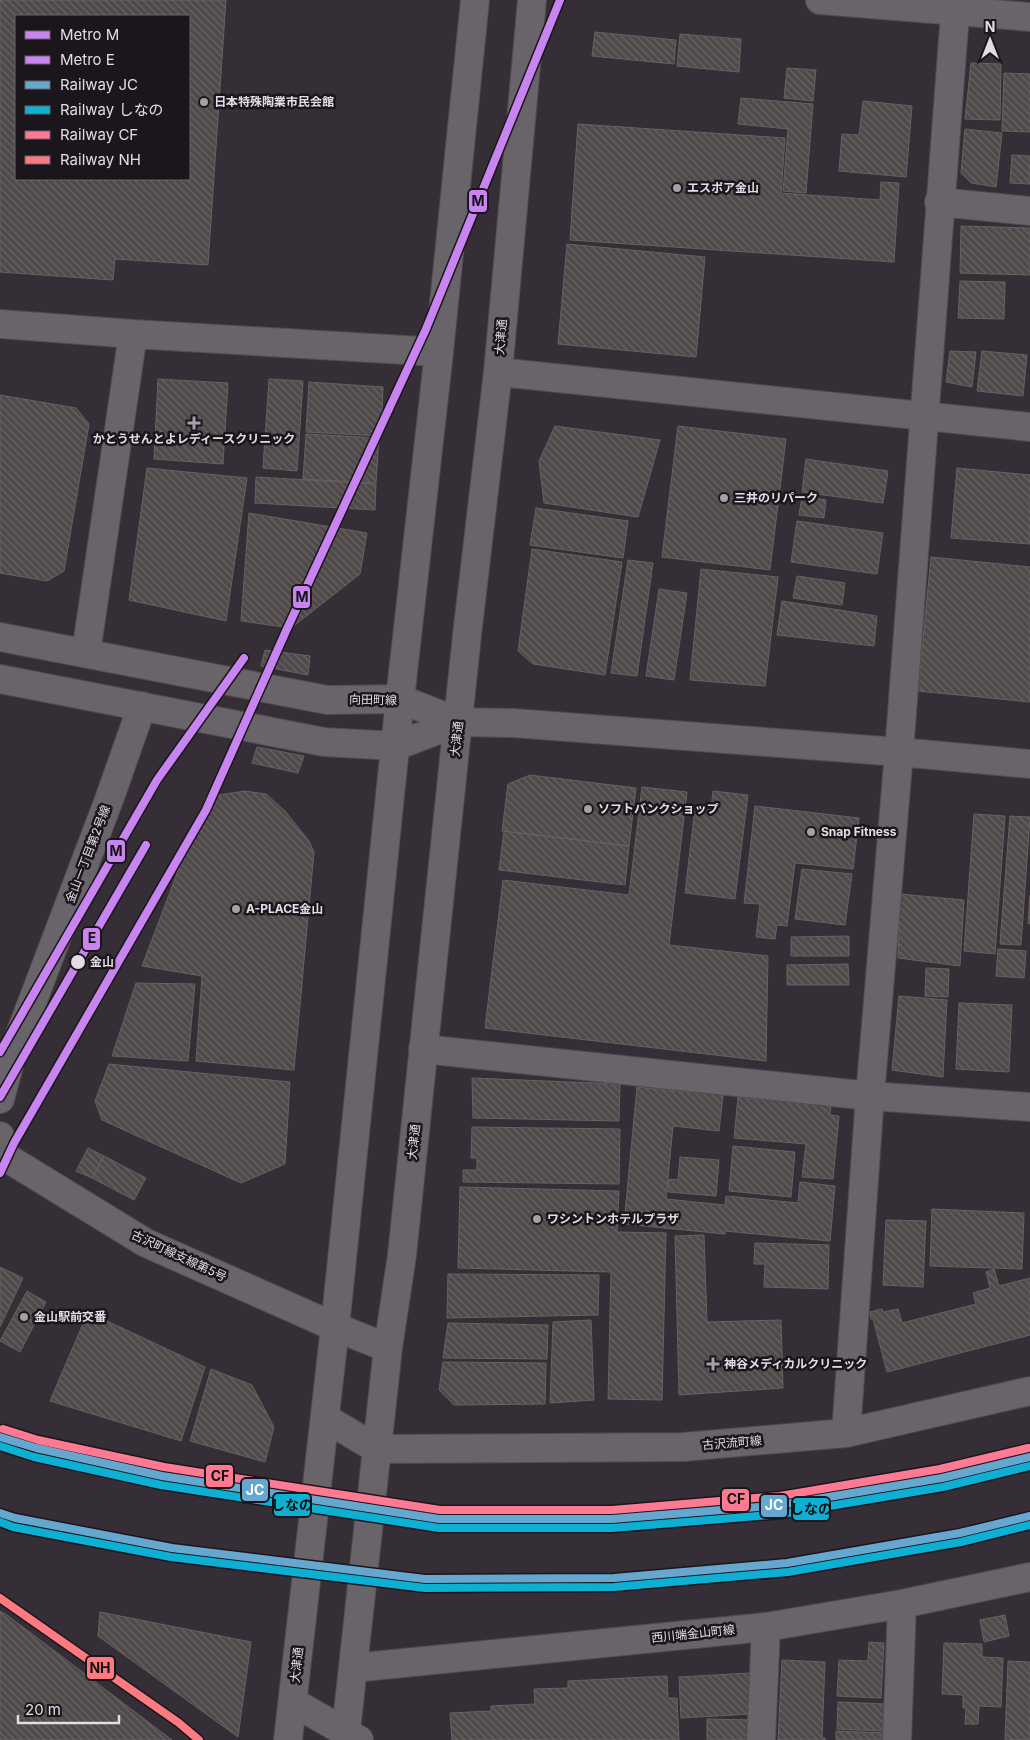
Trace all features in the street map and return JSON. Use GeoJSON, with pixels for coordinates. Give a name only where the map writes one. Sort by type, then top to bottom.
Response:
{"type":"FeatureCollection","features":[{"type":"Feature","properties":{"kind":"street"},"geometry":{"type":"LineString","coordinates":[[377,1449],[325,1418],[400,699],[476,0]]}},
{"type":"Feature","properties":{"kind":"street","name":"大津通"},"geometry":{"type":"LineString","coordinates":[[353,1668],[388,1348],[402,1255],[467,635],[498,372],[532,0]]}},
{"type":"Feature","properties":{"kind":"street"},"geometry":{"type":"LineString","coordinates":[[820,0],[955,5],[1030,17]]}},
{"type":"Feature","properties":{"kind":"street"},"geometry":{"type":"LineString","coordinates":[[846,1433],[870,1096],[899,752],[955,5]]}},
{"type":"Feature","properties":{"kind":"street"},"geometry":{"type":"LineString","coordinates":[[939,202],[1030,211]]}},
{"type":"Feature","properties":{"kind":"street"},"geometry":{"type":"LineString","coordinates":[[0,324],[133,334],[439,352]]}},
{"type":"Feature","properties":{"kind":"street"},"geometry":{"type":"LineString","coordinates":[[86,653],[133,334]]}},
{"type":"Feature","properties":{"kind":"street"},"geometry":{"type":"LineString","coordinates":[[498,372],[1030,427]]}},
{"type":"Feature","properties":{"kind":"street","name":"向田町線"},"geometry":{"type":"LineString","coordinates":[[0,637],[327,700],[400,699],[459,722]]}},
{"type":"Feature","properties":{"kind":"street"},"geometry":{"type":"LineString","coordinates":[[0,679],[324,742],[396,746],[459,722],[513,723],[899,752],[1030,764]]}},
{"type":"Feature","properties":{"kind":"street","name":"金山一丁目第2号線"},"geometry":{"type":"LineString","coordinates":[[0,1100],[11,1058],[122,765],[142,706]]}},
{"type":"Feature","properties":{"kind":"street"},"geometry":{"type":"LineString","coordinates":[[423,1049],[870,1096],[1030,1107]]}},
{"type":"Feature","properties":{"kind":"street","name":"古沢町線支線第5号"},"geometry":{"type":"LineString","coordinates":[[2,1146],[146,1243],[335,1327],[388,1348]]}},
{"type":"Feature","properties":{"kind":"street","name":"古沢流町線"},"geometry":{"type":"LineString","coordinates":[[377,1449],[683,1447],[846,1433],[1030,1392]]}},
{"type":"Feature","properties":{"kind":"street","name":"大津通"},"geometry":{"type":"LineString","coordinates":[[288,1740],[325,1418]]}},
{"type":"Feature","properties":{"kind":"street","name":"西川端金山町線"},"geometry":{"type":"LineString","coordinates":[[353,1668],[766,1627],[902,1604],[1030,1577]]}},
{"type":"Feature","properties":{"kind":"street"},"geometry":{"type":"LineString","coordinates":[[897,1740],[902,1604]]}},
{"type":"Feature","properties":{"kind":"street"},"geometry":{"type":"LineString","coordinates":[[762,1740],[766,1627]]}},
{"type":"Feature","properties":{"kind":"street"},"geometry":{"type":"LineString","coordinates":[[293,1702],[350,1738],[353,1668]]}},
{"type":"Feature","properties":{"kind":"building","name":"日本特殊陶業市民会館"},"geometry":{"type":"Polygon","coordinates":[[[0,0],[226,0],[208,265],[115,259],[113,280],[0,272],[0,0]]]}},
{"type":"Feature","properties":{"kind":"building"},"geometry":{"type":"Polygon","coordinates":[[[595,32],[676,40],[674,64],[592,56],[595,32]]]}},
{"type":"Feature","properties":{"kind":"building"},"geometry":{"type":"Polygon","coordinates":[[[680,34],[741,39],[739,72],[677,66],[680,34]]]}},
{"type":"Feature","properties":{"kind":"building"},"geometry":{"type":"Polygon","coordinates":[[[971,63],[1001,64],[1000,120],[965,119],[971,63]]]}},
{"type":"Feature","properties":{"kind":"building"},"geometry":{"type":"Polygon","coordinates":[[[787,68],[816,70],[813,101],[784,98],[787,68]]]}},
{"type":"Feature","properties":{"kind":"building"},"geometry":{"type":"Polygon","coordinates":[[[1004,73],[1030,74],[1030,132],[1002,131],[1004,73]]]}},
{"type":"Feature","properties":{"kind":"building"},"geometry":{"type":"Polygon","coordinates":[[[741,98],[813,104],[806,193],[783,191],[788,129],[738,124],[741,98]]]}},
{"type":"Feature","properties":{"kind":"building"},"geometry":{"type":"Polygon","coordinates":[[[863,101],[912,106],[906,177],[839,171],[842,134],[859,135],[863,101]]]}},
{"type":"Feature","properties":{"kind":"building","name":"エスポア金山"},"geometry":{"type":"Polygon","coordinates":[[[578,124],[785,138],[781,193],[880,200],[881,182],[899,183],[894,262],[570,240],[578,124]]]}},
{"type":"Feature","properties":{"kind":"building"},"geometry":{"type":"Polygon","coordinates":[[[965,129],[1002,133],[996,187],[971,183],[961,173],[965,129]]]}},
{"type":"Feature","properties":{"kind":"building"},"geometry":{"type":"Polygon","coordinates":[[[1012,155],[1030,156],[1030,184],[1010,183],[1012,155]]]}},
{"type":"Feature","properties":{"kind":"building"},"geometry":{"type":"Polygon","coordinates":[[[961,226],[1030,228],[1030,275],[960,273],[961,226]]]}},
{"type":"Feature","properties":{"kind":"building"},"geometry":{"type":"Polygon","coordinates":[[[567,244],[705,257],[696,357],[558,344],[567,244]]]}},
{"type":"Feature","properties":{"kind":"building"},"geometry":{"type":"Polygon","coordinates":[[[960,281],[1005,282],[1004,319],[958,318],[960,281]]]}},
{"type":"Feature","properties":{"kind":"building"},"geometry":{"type":"Polygon","coordinates":[[[950,351],[976,352],[972,387],[946,382],[950,351]]]}},
{"type":"Feature","properties":{"kind":"building"},"geometry":{"type":"Polygon","coordinates":[[[982,351],[1027,355],[1023,396],[977,391],[982,351]]]}},
{"type":"Feature","properties":{"kind":"building"},"geometry":{"type":"Polygon","coordinates":[[[158,379],[228,383],[223,464],[154,459],[158,379]]]}},
{"type":"Feature","properties":{"kind":"building"},"geometry":{"type":"Polygon","coordinates":[[[269,379],[303,381],[297,471],[263,468],[269,379]]]}},
{"type":"Feature","properties":{"kind":"building"},"geometry":{"type":"Polygon","coordinates":[[[309,382],[383,387],[381,436],[306,432],[309,382]]]}},
{"type":"Feature","properties":{"kind":"building"},"geometry":{"type":"Polygon","coordinates":[[[0,395],[76,408],[89,424],[64,571],[47,581],[0,573],[0,395]]]}},
{"type":"Feature","properties":{"kind":"building"},"geometry":{"type":"Polygon","coordinates":[[[555,426],[660,440],[638,517],[544,503],[539,461],[555,426]]]}},
{"type":"Feature","properties":{"kind":"building","name":"三井のリパーク"},"geometry":{"type":"Polygon","coordinates":[[[678,426],[786,439],[770,570],[662,557],[678,426]]]}},
{"type":"Feature","properties":{"kind":"building"},"geometry":{"type":"Polygon","coordinates":[[[306,434],[379,438],[376,483],[303,479],[306,434]]]}},
{"type":"Feature","properties":{"kind":"building"},"geometry":{"type":"Polygon","coordinates":[[[806,459],[888,471],[883,503],[802,492],[806,459]]]}},
{"type":"Feature","properties":{"kind":"building"},"geometry":{"type":"Polygon","coordinates":[[[147,468],[247,478],[226,621],[129,600],[147,468]]]}},
{"type":"Feature","properties":{"kind":"building"},"geometry":{"type":"Polygon","coordinates":[[[957,468],[1030,475],[1030,544],[951,538],[957,468]]]}},
{"type":"Feature","properties":{"kind":"building"},"geometry":{"type":"Polygon","coordinates":[[[256,477],[376,484],[375,510],[255,503],[256,477]]]}},
{"type":"Feature","properties":{"kind":"building"},"geometry":{"type":"Polygon","coordinates":[[[802,496],[826,500],[824,518],[799,515],[802,496]]]}},
{"type":"Feature","properties":{"kind":"building"},"geometry":{"type":"Polygon","coordinates":[[[536,508],[628,521],[623,558],[530,545],[536,508]]]}},
{"type":"Feature","properties":{"kind":"building"},"geometry":{"type":"Polygon","coordinates":[[[249,513],[367,533],[360,574],[291,628],[241,621],[249,513]]]}},
{"type":"Feature","properties":{"kind":"building"},"geometry":{"type":"Polygon","coordinates":[[[797,521],[883,533],[877,574],[791,562],[797,521]]]}},
{"type":"Feature","properties":{"kind":"building"},"geometry":{"type":"Polygon","coordinates":[[[532,549],[622,562],[605,675],[533,664],[518,651],[532,549]]]}},
{"type":"Feature","properties":{"kind":"building"},"geometry":{"type":"Polygon","coordinates":[[[931,557],[1030,567],[1030,702],[918,691],[931,557]]]}},
{"type":"Feature","properties":{"kind":"building"},"geometry":{"type":"Polygon","coordinates":[[[628,560],[653,563],[637,676],[611,673],[628,560]]]}},
{"type":"Feature","properties":{"kind":"building"},"geometry":{"type":"Polygon","coordinates":[[[701,569],[778,577],[765,686],[690,680],[701,569]]]}},
{"type":"Feature","properties":{"kind":"building"},"geometry":{"type":"Polygon","coordinates":[[[797,576],[845,583],[842,605],[793,598],[797,576]]]}},
{"type":"Feature","properties":{"kind":"building"},"geometry":{"type":"Polygon","coordinates":[[[659,589],[687,593],[674,680],[646,676],[659,589]]]}},
{"type":"Feature","properties":{"kind":"building"},"geometry":{"type":"Polygon","coordinates":[[[782,601],[877,616],[874,646],[777,635],[782,601]]]}},
{"type":"Feature","properties":{"kind":"building"},"geometry":{"type":"Polygon","coordinates":[[[265,650],[310,656],[308,675],[261,666],[265,650]]]}},
{"type":"Feature","properties":{"kind":"building"},"geometry":{"type":"Polygon","coordinates":[[[257,747],[304,756],[298,773],[252,763],[257,747]]]}},
{"type":"Feature","properties":{"kind":"building"},"geometry":{"type":"Polygon","coordinates":[[[530,775],[636,788],[629,846],[502,831],[508,784],[530,775]]]}},
{"type":"Feature","properties":{"kind":"building"},"geometry":{"type":"Polygon","coordinates":[[[642,787],[687,792],[669,945],[768,956],[766,1061],[485,1028],[503,880],[629,895],[642,787]]]}},
{"type":"Feature","properties":{"kind":"building","name":"A-PLACE金山"},"geometry":{"type":"Polygon","coordinates":[[[245,791],[266,794],[285,811],[309,841],[314,852],[294,1070],[196,1061],[202,976],[142,966],[206,797],[245,791]]]}},
{"type":"Feature","properties":{"kind":"building"},"geometry":{"type":"Polygon","coordinates":[[[713,791],[748,795],[735,899],[685,893],[695,808],[711,810],[713,791]]]}},
{"type":"Feature","properties":{"kind":"building"},"geometry":{"type":"Polygon","coordinates":[[[755,806],[859,818],[853,869],[795,863],[787,926],[777,925],[775,939],[756,937],[760,904],[744,903],[755,806]]]}},
{"type":"Feature","properties":{"kind":"building"},"geometry":{"type":"Polygon","coordinates":[[[974,814],[1005,816],[995,954],[964,951],[974,814]]]}},
{"type":"Feature","properties":{"kind":"building"},"geometry":{"type":"Polygon","coordinates":[[[1010,816],[1030,817],[1021,945],[1000,944],[1010,816]]]}},
{"type":"Feature","properties":{"kind":"building"},"geometry":{"type":"Polygon","coordinates":[[[504,831],[629,846],[625,885],[499,870],[504,831]]]}},
{"type":"Feature","properties":{"kind":"building"},"geometry":{"type":"Polygon","coordinates":[[[802,869],[852,874],[845,925],[795,919],[802,869]]]}},
{"type":"Feature","properties":{"kind":"building"},"geometry":{"type":"Polygon","coordinates":[[[900,894],[964,900],[960,966],[898,958],[900,894]]]}},
{"type":"Feature","properties":{"kind":"building"},"geometry":{"type":"Polygon","coordinates":[[[1030,895],[1030,924],[1028,923],[1030,895]]]}},
{"type":"Feature","properties":{"kind":"building"},"geometry":{"type":"Polygon","coordinates":[[[849,936],[849,956],[791,956],[791,937],[849,936]]]}},
{"type":"Feature","properties":{"kind":"building"},"geometry":{"type":"Polygon","coordinates":[[[998,949],[1026,951],[1024,978],[996,976],[998,949]]]}},
{"type":"Feature","properties":{"kind":"building"},"geometry":{"type":"Polygon","coordinates":[[[848,964],[849,985],[787,985],[787,965],[848,964]]]}},
{"type":"Feature","properties":{"kind":"building"},"geometry":{"type":"Polygon","coordinates":[[[926,968],[949,969],[948,997],[925,996],[926,968]]]}},
{"type":"Feature","properties":{"kind":"building"},"geometry":{"type":"Polygon","coordinates":[[[136,983],[195,984],[188,1061],[112,1056],[136,983]]]}},
{"type":"Feature","properties":{"kind":"building"},"geometry":{"type":"Polygon","coordinates":[[[899,996],[947,1000],[943,1077],[892,1070],[899,996]]]}},
{"type":"Feature","properties":{"kind":"building"},"geometry":{"type":"Polygon","coordinates":[[[959,1003],[1012,1005],[1009,1072],[956,1069],[959,1003]]]}},
{"type":"Feature","properties":{"kind":"building"},"geometry":{"type":"Polygon","coordinates":[[[109,1064],[290,1082],[285,1164],[241,1183],[102,1120],[95,1101],[109,1064]]]}},
{"type":"Feature","properties":{"kind":"building"},"geometry":{"type":"Polygon","coordinates":[[[472,1078],[620,1084],[619,1121],[473,1118],[472,1078]]]}},
{"type":"Feature","properties":{"kind":"building"},"geometry":{"type":"Polygon","coordinates":[[[637,1087],[723,1095],[719,1131],[673,1126],[666,1199],[725,1205],[726,1196],[798,1203],[800,1182],[835,1186],[830,1241],[725,1231],[725,1234],[624,1224],[637,1087]]]}},
{"type":"Feature","properties":{"kind":"building"},"geometry":{"type":"Polygon","coordinates":[[[738,1097],[831,1106],[830,1115],[839,1116],[833,1179],[802,1177],[806,1144],[734,1138],[738,1097]]]}},
{"type":"Feature","properties":{"kind":"building"},"geometry":{"type":"Polygon","coordinates":[[[472,1127],[620,1129],[619,1184],[463,1182],[463,1170],[477,1170],[477,1158],[471,1158],[472,1127]]]}},
{"type":"Feature","properties":{"kind":"building"},"geometry":{"type":"Polygon","coordinates":[[[733,1146],[795,1152],[791,1197],[729,1191],[733,1146]]]}},
{"type":"Feature","properties":{"kind":"building"},"geometry":{"type":"Polygon","coordinates":[[[88,1148],[104,1156],[92,1178],[76,1171],[88,1148]]]}},
{"type":"Feature","properties":{"kind":"building"},"geometry":{"type":"Polygon","coordinates":[[[104,1156],[146,1178],[134,1200],[92,1178],[104,1156]]]}},
{"type":"Feature","properties":{"kind":"building"},"geometry":{"type":"Polygon","coordinates":[[[680,1157],[719,1160],[716,1196],[668,1192],[669,1179],[678,1180],[680,1157]]]}},
{"type":"Feature","properties":{"kind":"building"},"geometry":{"type":"Polygon","coordinates":[[[460,1187],[619,1191],[617,1232],[666,1233],[662,1400],[608,1399],[611,1272],[458,1268],[460,1187]]]}},
{"type":"Feature","properties":{"kind":"building"},"geometry":{"type":"Polygon","coordinates":[[[932,1209],[1024,1213],[1022,1269],[930,1266],[932,1209]]]}},
{"type":"Feature","properties":{"kind":"building"},"geometry":{"type":"Polygon","coordinates":[[[886,1220],[926,1221],[923,1287],[883,1285],[886,1220]]]}},
{"type":"Feature","properties":{"kind":"building"},"geometry":{"type":"Polygon","coordinates":[[[704,1235],[707,1322],[781,1320],[783,1388],[679,1395],[675,1236],[704,1235]]]}},
{"type":"Feature","properties":{"kind":"building"},"geometry":{"type":"Polygon","coordinates":[[[755,1243],[829,1245],[828,1289],[764,1287],[765,1264],[754,1264],[755,1243]]]}},
{"type":"Feature","properties":{"kind":"building"},"geometry":{"type":"Polygon","coordinates":[[[0,1267],[23,1278],[0,1327],[0,1267]]]}},
{"type":"Feature","properties":{"kind":"building"},"geometry":{"type":"Polygon","coordinates":[[[994,1269],[999,1286],[1030,1278],[1030,1335],[887,1372],[870,1312],[882,1309],[883,1312],[898,1309],[902,1323],[976,1304],[973,1293],[990,1288],[986,1272],[994,1269]]]}},
{"type":"Feature","properties":{"kind":"building"},"geometry":{"type":"Polygon","coordinates":[[[448,1274],[599,1275],[598,1315],[447,1318],[448,1274]]]}},
{"type":"Feature","properties":{"kind":"building"},"geometry":{"type":"Polygon","coordinates":[[[27,1291],[46,1302],[20,1352],[0,1341],[27,1291]]]}},
{"type":"Feature","properties":{"kind":"building"},"geometry":{"type":"Polygon","coordinates":[[[88,1312],[205,1367],[181,1441],[50,1401],[88,1312]]]}},
{"type":"Feature","properties":{"kind":"building"},"geometry":{"type":"Polygon","coordinates":[[[591,1320],[594,1400],[550,1403],[553,1322],[591,1320]]]}},
{"type":"Feature","properties":{"kind":"building"},"geometry":{"type":"Polygon","coordinates":[[[448,1323],[548,1325],[547,1359],[443,1358],[448,1323]]]}},
{"type":"Feature","properties":{"kind":"building"},"geometry":{"type":"Polygon","coordinates":[[[443,1362],[546,1363],[545,1404],[454,1405],[439,1390],[443,1362]]]}},
{"type":"Feature","properties":{"kind":"building"},"geometry":{"type":"Polygon","coordinates":[[[211,1369],[252,1385],[274,1427],[265,1462],[190,1441],[211,1369]]]}},
{"type":"Feature","properties":{"kind":"building"},"geometry":{"type":"Polygon","coordinates":[[[0,1611],[7,1615],[172,1740],[0,1740],[0,1611]]]}},
{"type":"Feature","properties":{"kind":"building"},"geometry":{"type":"Polygon","coordinates":[[[100,1612],[251,1642],[238,1737],[98,1636],[100,1612]]]}},
{"type":"Feature","properties":{"kind":"building"},"geometry":{"type":"Polygon","coordinates":[[[1005,1615],[1009,1636],[984,1642],[980,1620],[1005,1615]]]}},
{"type":"Feature","properties":{"kind":"building"},"geometry":{"type":"Polygon","coordinates":[[[869,1642],[884,1643],[881,1698],[837,1696],[839,1660],[868,1661],[869,1642]]]}},
{"type":"Feature","properties":{"kind":"building"},"geometry":{"type":"Polygon","coordinates":[[[944,1643],[982,1644],[982,1657],[1003,1658],[1001,1707],[979,1706],[978,1724],[965,1724],[966,1708],[963,1708],[963,1695],[942,1694],[944,1643]]]}},
{"type":"Feature","properties":{"kind":"building"},"geometry":{"type":"Polygon","coordinates":[[[782,1660],[825,1662],[822,1738],[825,1738],[825,1740],[778,1740],[782,1660]]]}},
{"type":"Feature","properties":{"kind":"building"},"geometry":{"type":"Polygon","coordinates":[[[1008,1661],[1030,1662],[1030,1740],[1005,1740],[1008,1661]]]}},
{"type":"Feature","properties":{"kind":"building"},"geometry":{"type":"Polygon","coordinates":[[[750,1673],[752,1714],[681,1718],[679,1677],[750,1673]]]}},
{"type":"Feature","properties":{"kind":"building"},"geometry":{"type":"Polygon","coordinates":[[[667,1676],[668,1698],[677,1698],[679,1740],[452,1740],[450,1713],[491,1711],[491,1706],[535,1704],[534,1689],[568,1688],[568,1681],[667,1676]]]}},
{"type":"Feature","properties":{"kind":"building"},"geometry":{"type":"Polygon","coordinates":[[[838,1702],[884,1704],[883,1731],[837,1729],[838,1702]]]}},
{"type":"Feature","properties":{"kind":"building"},"geometry":{"type":"Polygon","coordinates":[[[707,1719],[753,1720],[753,1740],[707,1740],[707,1719]]]}},
{"type":"Feature","properties":{"kind":"building"},"geometry":{"type":"Polygon","coordinates":[[[836,1731],[886,1733],[886,1740],[836,1740],[836,1731]]]}},
{"type":"Feature","properties":{"kind":"metro line","name":"M"},"geometry":{"type":"LineString","coordinates":[[0,1173],[14,1143],[206,810],[286,631],[426,329],[560,0]]}},
{"type":"Feature","properties":{"kind":"metro line","name":"M"},"geometry":{"type":"LineString","coordinates":[[0,1052],[157,780],[244,658]]}},
{"type":"Feature","properties":{"kind":"metro line","name":"E"},"geometry":{"type":"LineString","coordinates":[[0,1097],[146,845]]}},
{"type":"Feature","properties":{"kind":"rail line","name":"CF"},"geometry":{"type":"LineString","coordinates":[[3,1429],[38,1440],[164,1467],[440,1510],[612,1510],[780,1496],[940,1469],[1028,1448]]}},
{"type":"Feature","properties":{"kind":"rail line","name":"JC"},"geometry":{"type":"LineString","coordinates":[[0,1437],[36,1448],[162,1476],[439,1519],[612,1519],[781,1505],[942,1478],[1030,1457]]}},
{"type":"Feature","properties":{"kind":"rail line","name":"しなの"},"geometry":{"type":"LineString","coordinates":[[0,1446],[34,1457],[161,1485],[439,1528],[612,1528],[782,1514],[943,1487],[1030,1466]]}},
{"type":"Feature","properties":{"kind":"rail line","name":"JC"},"geometry":{"type":"LineString","coordinates":[[0,1513],[15,1518],[172,1548],[425,1579],[614,1578],[787,1563],[960,1533],[1030,1516]]}},
{"type":"Feature","properties":{"kind":"rail line","name":"しなの"},"geometry":{"type":"LineString","coordinates":[[0,1522],[13,1527],[171,1557],[425,1588],[614,1587],[788,1572],[961,1542],[1030,1525]]}},
{"type":"Feature","properties":{"kind":"rail line","name":"NH"},"geometry":{"type":"LineString","coordinates":[[0,1598],[179,1723],[199,1740]]}},
{"type":"Feature","properties":{"kind":"place","name":"日本特殊陶業市民会館"},"geometry":{"type":"Point","coordinates":[204,102]}},
{"type":"Feature","properties":{"kind":"place","name":"エスポア金山"},"geometry":{"type":"Point","coordinates":[677,188]}},
{"type":"Feature","properties":{"kind":"place","name":"かとうせんとよレディースクリニック"},"geometry":{"type":"Point","coordinates":[194,423]}},
{"type":"Feature","properties":{"kind":"place","name":"三井のリパーク"},"geometry":{"type":"Point","coordinates":[724,498]}},
{"type":"Feature","properties":{"kind":"place","name":"ソフトバンクショップ"},"geometry":{"type":"Point","coordinates":[588,809]}},
{"type":"Feature","properties":{"kind":"place","name":"Snap Fitness"},"geometry":{"type":"Point","coordinates":[811,832]}},
{"type":"Feature","properties":{"kind":"place","name":"A-PLACE金山"},"geometry":{"type":"Point","coordinates":[236,909]}},
{"type":"Feature","properties":{"kind":"place","name":"金山"},"geometry":{"type":"Point","coordinates":[78,962]}},
{"type":"Feature","properties":{"kind":"place","name":"ワシントンホテルプラザ"},"geometry":{"type":"Point","coordinates":[537,1219]}},
{"type":"Feature","properties":{"kind":"place","name":"金山駅前交番"},"geometry":{"type":"Point","coordinates":[24,1317]}},
{"type":"Feature","properties":{"kind":"place","name":"神谷メディカルクリニック"},"geometry":{"type":"Point","coordinates":[713,1364]}}]}
